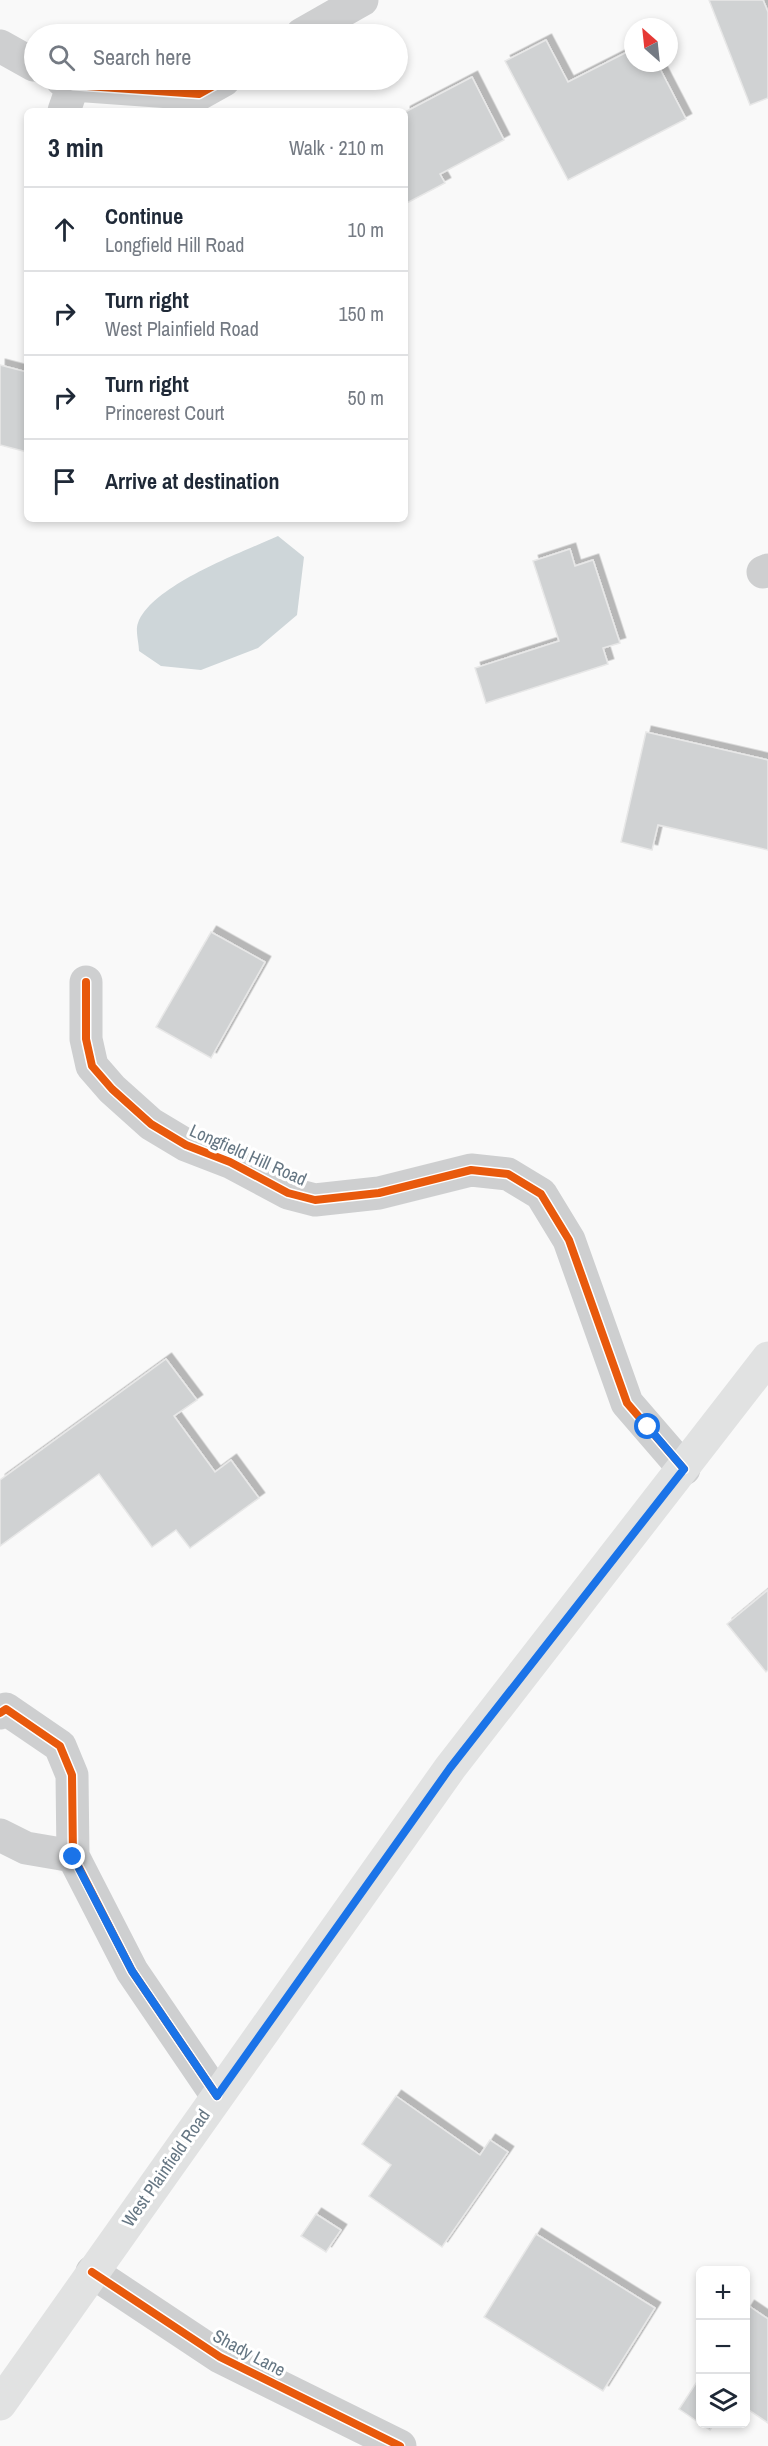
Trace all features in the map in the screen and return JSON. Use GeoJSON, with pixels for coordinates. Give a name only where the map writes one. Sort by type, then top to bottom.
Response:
{"type":"FeatureCollection","features":[{"type":"Feature","properties":{"kind":"main road","name":"West Plainfield Road"},"geometry":{"type":"LineString","coordinates":[[0,2404],[450,1768],[768,1358]]}},
{"type":"Feature","properties":{"kind":"street"},"geometry":{"type":"LineString","coordinates":[[320,24],[362,0]]}},
{"type":"Feature","properties":{"kind":"street"},"geometry":{"type":"LineString","coordinates":[[0,46],[24,59]]}},
{"type":"Feature","properties":{"kind":"street"},"geometry":{"type":"LineString","coordinates":[[66,92],[199,94],[206,90]]}},
{"type":"Feature","properties":{"kind":"street","name":"Longfield Hill Road"},"geometry":{"type":"LineString","coordinates":[[86,982],[86,1039],[92,1066],[112,1089],[151,1124],[186,1145],[230,1162],[288,1193],[315,1200],[380,1193],[471,1170],[507,1174],[541,1194],[569,1240],[627,1403],[684,1469]]}},
{"type":"Feature","properties":{"kind":"street"},"geometry":{"type":"LineString","coordinates":[[0,1713],[6,1709],[60,1746],[72,1775],[73,1857],[132,1971],[217,2096]]}},
{"type":"Feature","properties":{"kind":"street"},"geometry":{"type":"LineString","coordinates":[[0,1835],[26,1848],[73,1857]]}},
{"type":"Feature","properties":{"kind":"street","name":"Shady Lane"},"geometry":{"type":"LineString","coordinates":[[92,2272],[220,2357],[400,2446]]}},
{"type":"Feature","properties":{"kind":"shaded area"},"geometry":{"type":"Polygon","coordinates":[[[278,536],[304,557],[297,615],[258,648],[201,670],[161,666],[139,651],[138,623],[147,609],[161,596],[200,571],[278,536]]]}},
{"type":"Feature","properties":{"kind":"building"},"geometry":{"type":"Polygon","coordinates":[[[709,0],[763,0],[768,12],[768,98],[750,105],[709,0]]]}},
{"type":"Feature","properties":{"kind":"building"},"geometry":{"type":"Polygon","coordinates":[[[546,40],[568,82],[624,54],[624,72],[662,72],[686,119],[568,180],[505,61],[546,40]]]}},
{"type":"Feature","properties":{"kind":"building"},"geometry":{"type":"Polygon","coordinates":[[[472,77],[504,140],[440,174],[445,183],[408,202],[408,110],[472,77]]]}},
{"type":"Feature","properties":{"kind":"building"},"geometry":{"type":"Polygon","coordinates":[[[0,365],[24,371],[24,451],[0,445],[0,365]]]}},
{"type":"Feature","properties":{"kind":"building"},"geometry":{"type":"Polygon","coordinates":[[[570,549],[575,566],[593,560],[620,643],[603,648],[608,664],[486,703],[475,668],[559,641],[533,561],[570,549]]]}},
{"type":"Feature","properties":{"kind":"building"},"geometry":{"type":"Polygon","coordinates":[[[646,732],[768,760],[768,850],[658,825],[652,850],[621,842],[646,732]]]}},
{"type":"Feature","properties":{"kind":"building"},"geometry":{"type":"Polygon","coordinates":[[[211,932],[265,962],[211,1058],[156,1027],[211,932]]]}},
{"type":"Feature","properties":{"kind":"building"},"geometry":{"type":"Polygon","coordinates":[[[166,1359],[197,1400],[174,1416],[215,1472],[231,1460],[259,1498],[190,1548],[176,1530],[152,1547],[99,1474],[0,1546],[0,1480],[166,1359]]]}},
{"type":"Feature","properties":{"kind":"building"},"geometry":{"type":"Polygon","coordinates":[[[768,1590],[768,1670],[766,1672],[727,1624],[768,1590]]]}},
{"type":"Feature","properties":{"kind":"building"},"geometry":{"type":"Polygon","coordinates":[[[396,2096],[480,2155],[490,2140],[508,2152],[442,2247],[369,2196],[391,2165],[362,2144],[396,2096]]]}},
{"type":"Feature","properties":{"kind":"building"},"geometry":{"type":"Polygon","coordinates":[[[316,2214],[341,2230],[326,2252],[301,2236],[316,2214]]]}},
{"type":"Feature","properties":{"kind":"building"},"geometry":{"type":"Polygon","coordinates":[[[536,2234],[655,2308],[603,2391],[484,2317],[536,2234]]]}},
{"type":"Feature","properties":{"kind":"building"},"geometry":{"type":"Polygon","coordinates":[[[750,2307],[768,2319],[768,2423],[750,2411],[750,2307]]]}},
{"type":"Feature","properties":{"kind":"building"},"geometry":{"type":"Polygon","coordinates":[[[696,2383],[696,2420],[679,2409],[696,2383]]]}},
{"type":"Feature","properties":{"kind":"cycle path"},"geometry":{"type":"LineString","coordinates":[[143,90],[199,94],[206,90]]}},
{"type":"Feature","properties":{"kind":"cycle path"},"geometry":{"type":"LineString","coordinates":[[86,982],[86,1039],[92,1066],[112,1089],[151,1124],[186,1145],[230,1162],[288,1193],[315,1200],[379,1193],[471,1170],[508,1174],[541,1194],[569,1240],[627,1403],[684,1469]]}},
{"type":"Feature","properties":{"kind":"cycle path"},"geometry":{"type":"LineString","coordinates":[[0,1713],[6,1709],[60,1746],[72,1775],[73,1856],[132,1971],[217,2096]]}},
{"type":"Feature","properties":{"kind":"cycle path"},"geometry":{"type":"LineString","coordinates":[[92,2272],[220,2357],[400,2446]]}},
{"type":"Feature","properties":{"kind":"route"},"geometry":{"type":"LineString","coordinates":[[73,1857],[132,1971],[217,2096],[450,1768],[684,1469],[648,1427]]}}]}
